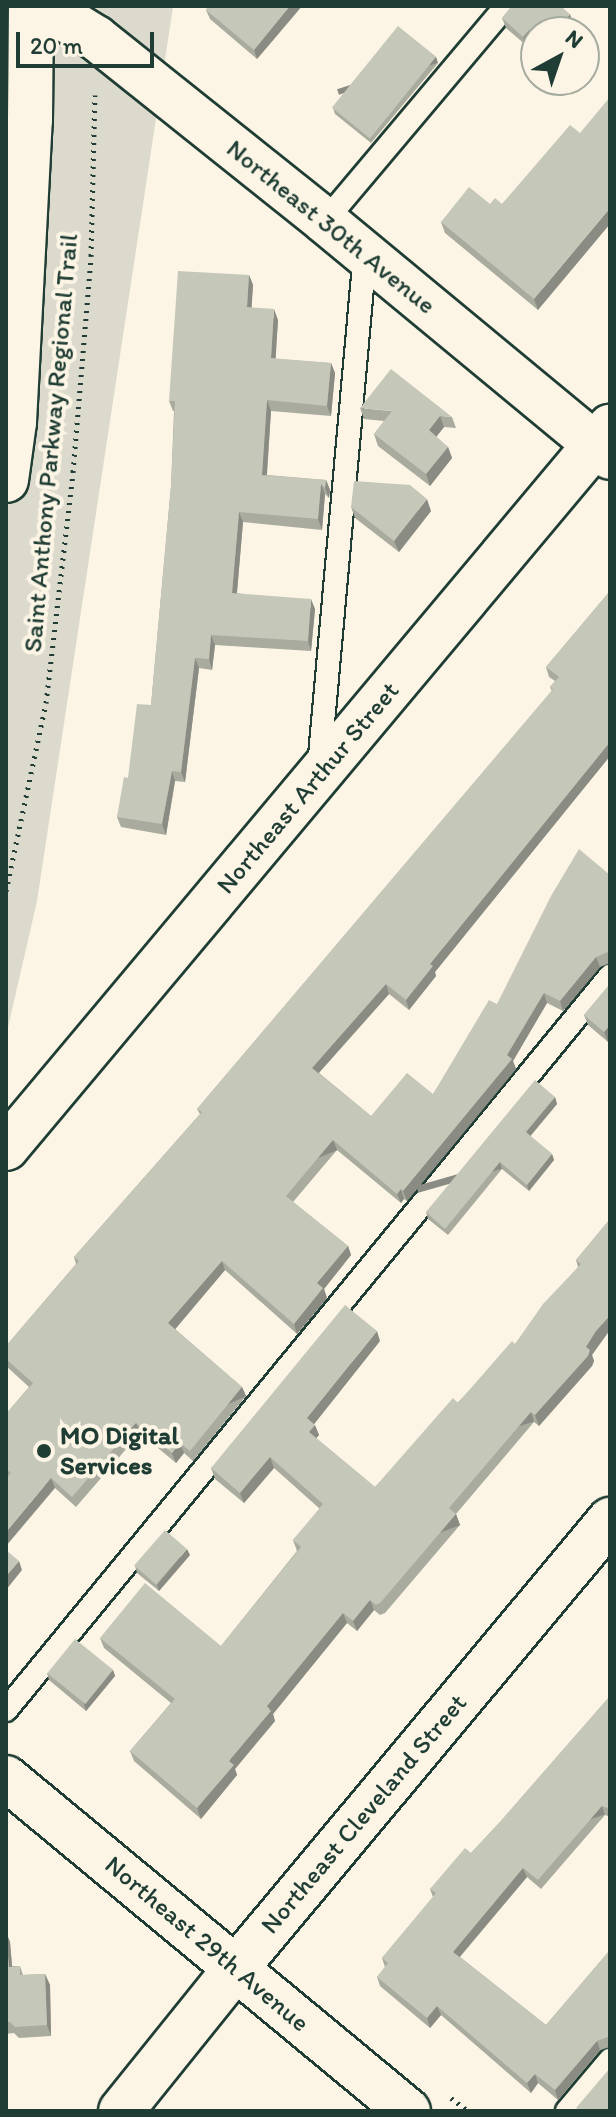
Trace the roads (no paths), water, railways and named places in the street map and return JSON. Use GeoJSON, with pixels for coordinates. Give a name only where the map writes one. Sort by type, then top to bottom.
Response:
{"type":"FeatureCollection","features":[{"type":"Feature","properties":{"kind":"street"},"geometry":{"type":"LineString","coordinates":[[6,480],[14,422],[29,136],[31,6]]}},
{"type":"Feature","properties":{"kind":"street","name":"Northeast 30th Avenue"},"geometry":{"type":"LineString","coordinates":[[44,6],[96,38],[605,443]]}},
{"type":"Feature","properties":{"kind":"street","name":"Northeast Arthur Street"},"geometry":{"type":"LineString","coordinates":[[6,1148],[318,776],[605,443]]}},
{"type":"Feature","properties":{"kind":"street","name":"Northeast Cleveland Street"},"geometry":{"type":"LineString","coordinates":[[140,2102],[236,1968],[610,1520]]}},
{"type":"Feature","properties":{"kind":"street","name":"Northeast 29th Avenue"},"geometry":{"type":"LineString","coordinates":[[6,1778],[408,2111]]}},
{"type":"Feature","properties":{"kind":"lane"},"geometry":{"type":"LineString","coordinates":[[325,221],[506,6]]}},
{"type":"Feature","properties":{"kind":"lane"},"geometry":{"type":"LineString","coordinates":[[318,776],[365,254]]}},
{"type":"Feature","properties":{"kind":"lane"},"geometry":{"type":"LineString","coordinates":[[6,1710],[610,976]]}},
{"type":"Feature","properties":{"kind":"lane"},"geometry":{"type":"LineString","coordinates":[[567,2111],[610,2060]]}},
{"type":"Feature","properties":{"kind":"place","name":"MO Digital Services"},"geometry":{"type":"Point","coordinates":[44,1451]}}]}
